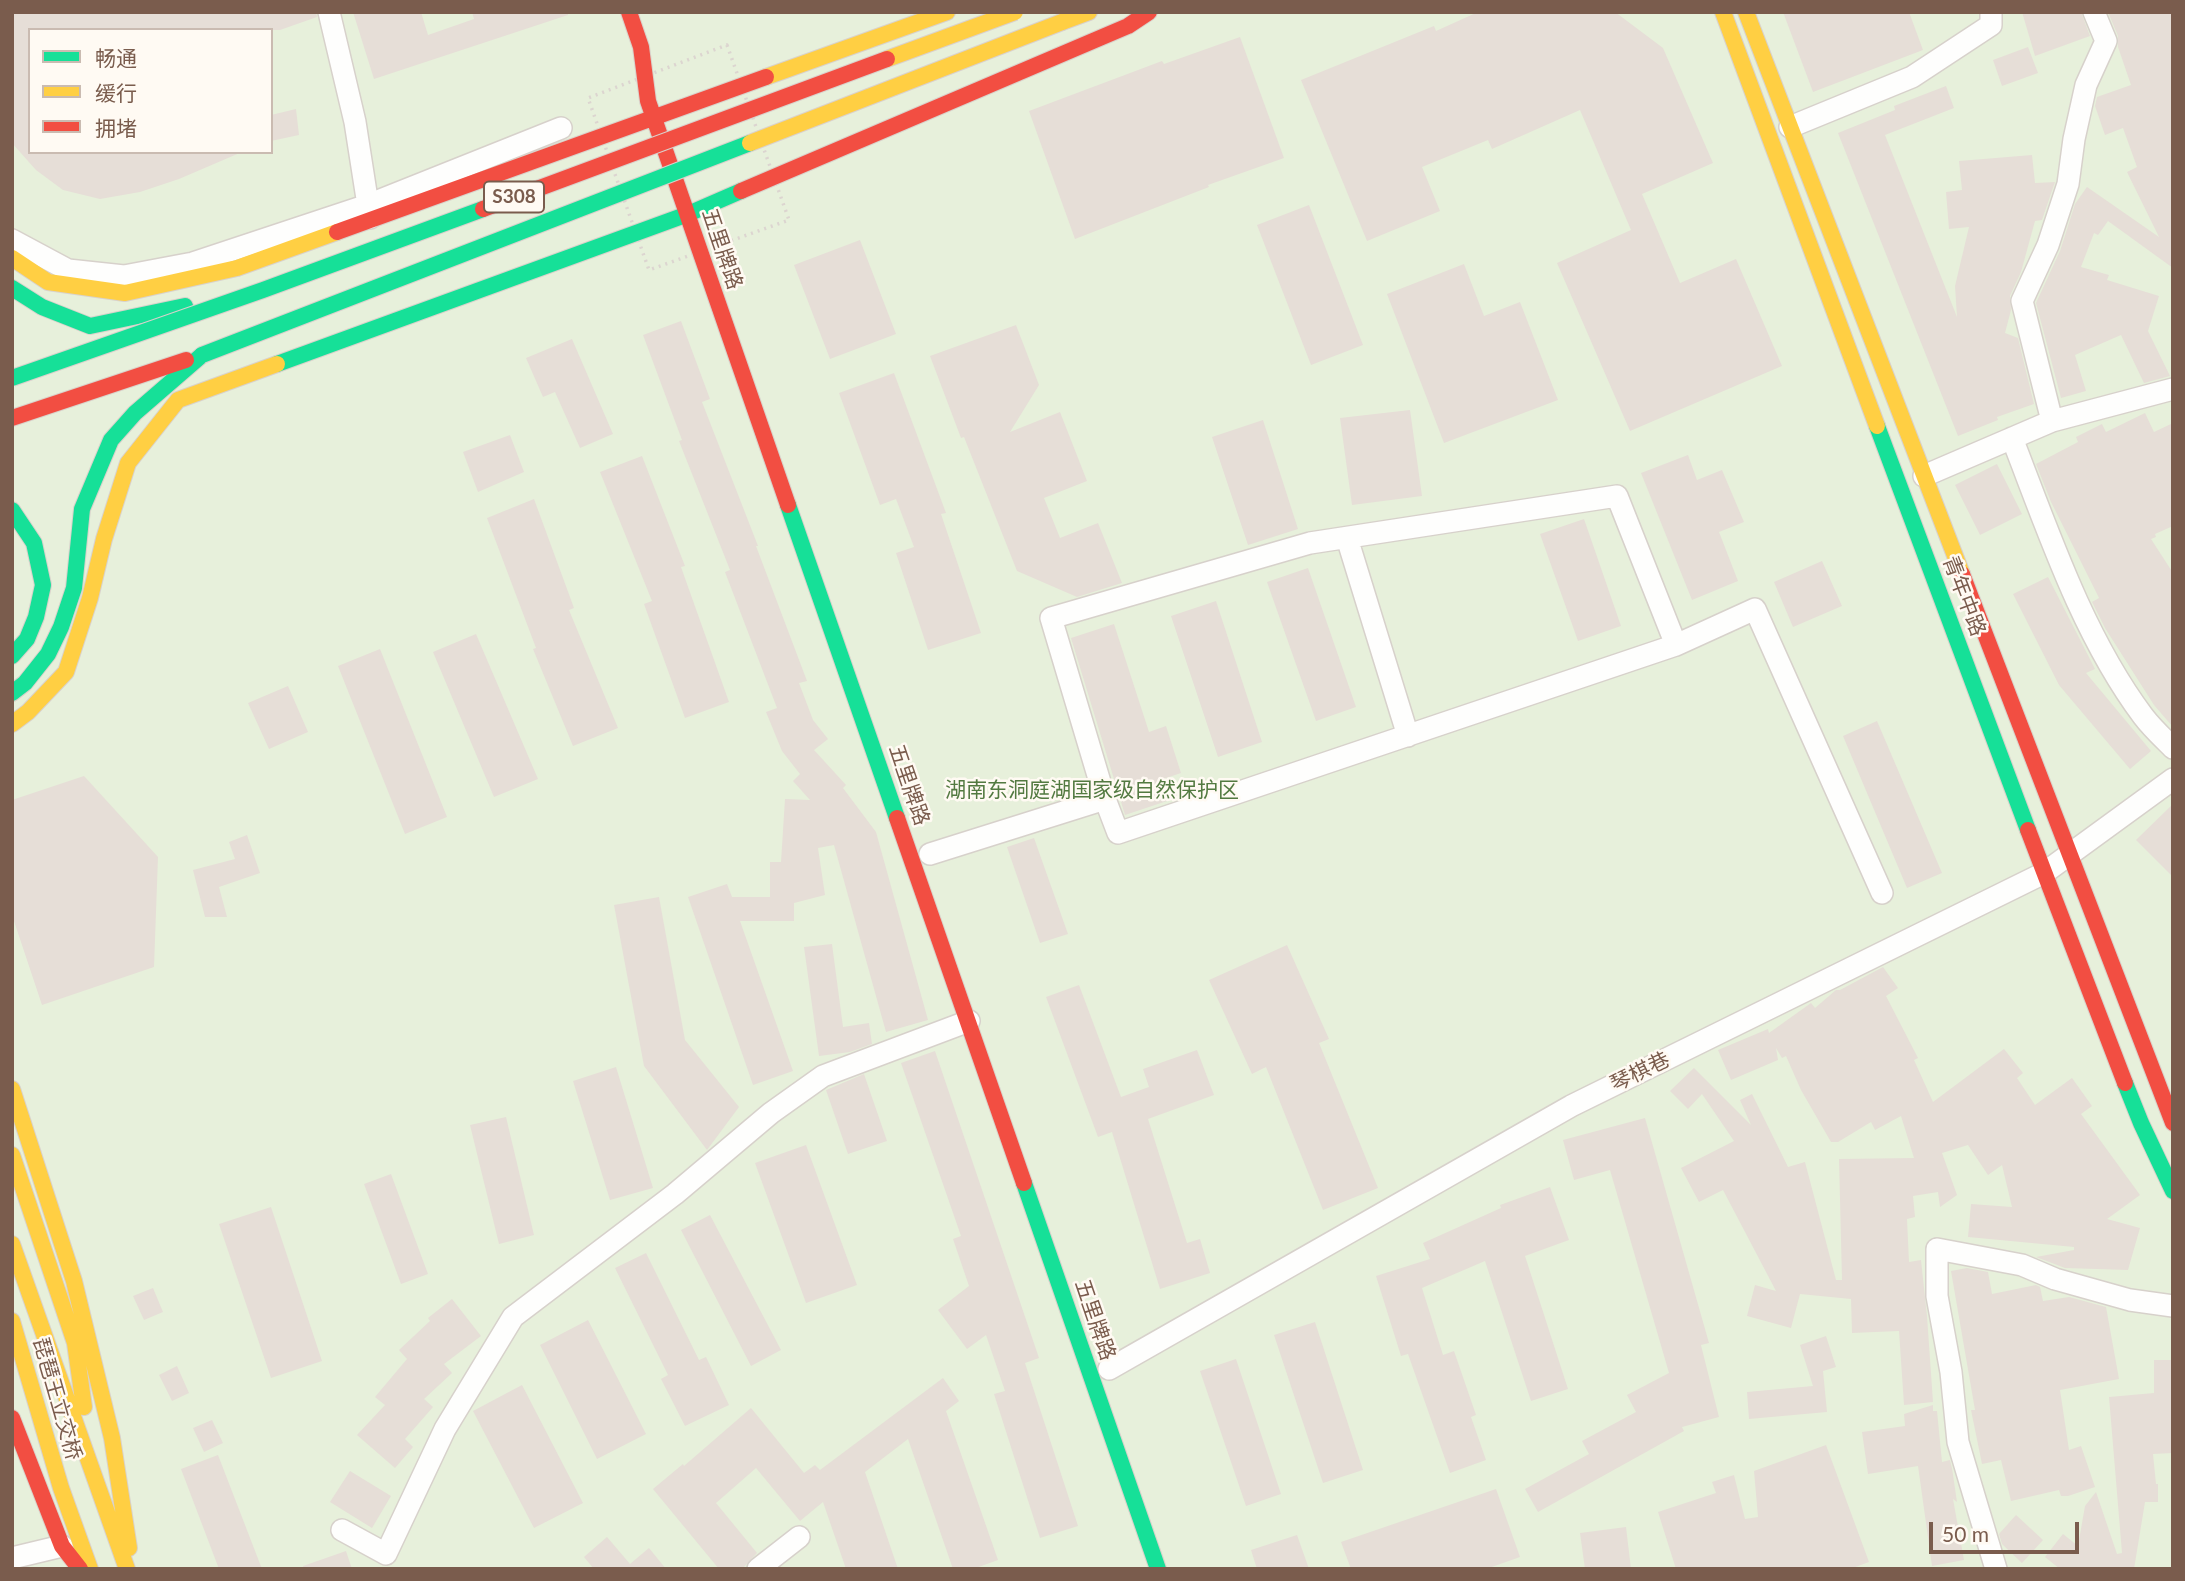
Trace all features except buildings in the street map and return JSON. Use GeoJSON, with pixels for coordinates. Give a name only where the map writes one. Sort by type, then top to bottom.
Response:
{"type":"FeatureCollection","features":[{"type":"Feature","properties":{"kind":"main road","name":"五里牌路"},"geometry":{"type":"LineString","coordinates":[[629,12],[641,47],[648,102],[1158,1569]]}},
{"type":"Feature","properties":{"kind":"main road"},"geometry":{"type":"LineString","coordinates":[[12,258],[48,282],[125,293],[237,268],[369,213],[654,118],[670,104],[947,12]]}},
{"type":"Feature","properties":{"kind":"main road","name":"S308"},"geometry":{"type":"LineString","coordinates":[[12,378],[263,290],[1015,12]]}},
{"type":"Feature","properties":{"kind":"main road","name":"S308"},"geometry":{"type":"LineString","coordinates":[[12,418],[202,355],[1089,12]]}},
{"type":"Feature","properties":{"kind":"main road"},"geometry":{"type":"LineString","coordinates":[[12,724],[28,712],[66,672],[128,463],[178,400],[688,214],[702,201],[1128,26],[1149,12]]}},
{"type":"Feature","properties":{"kind":"main road","name":"青年中路"},"geometry":{"type":"LineString","coordinates":[[1723,12],[2044,873],[2141,1123],[2173,1191]]}},
{"type":"Feature","properties":{"kind":"main road","name":"青年中路"},"geometry":{"type":"LineString","coordinates":[[1746,12],[2173,1123]]}},
{"type":"Feature","properties":{"kind":"main road","name":"五里牌路"},"geometry":{"type":"LineString","coordinates":[[670,104],[702,201]]}},
{"type":"Feature","properties":{"kind":"main road"},"geometry":{"type":"LineString","coordinates":[[12,288],[42,307],[90,326],[263,290]]}},
{"type":"Feature","properties":{"kind":"main road"},"geometry":{"type":"LineString","coordinates":[[12,693],[25,683],[48,654],[61,627],[74,588],[82,509],[111,440],[135,413],[202,355]]}},
{"type":"Feature","properties":{"kind":"main road"},"geometry":{"type":"LineString","coordinates":[[12,510],[34,542],[43,585],[36,617],[27,639],[12,656]]}},
{"type":"Feature","properties":{"kind":"main road"},"geometry":{"type":"LineString","coordinates":[[12,1089],[78,1294],[112,1438],[130,1569]]}},
{"type":"Feature","properties":{"kind":"main road"},"geometry":{"type":"LineString","coordinates":[[12,1155],[75,1343],[95,1475]]}},
{"type":"Feature","properties":{"kind":"main road"},"geometry":{"type":"LineString","coordinates":[[12,1244],[48,1350],[130,1569]]}},
{"type":"Feature","properties":{"kind":"main road","name":"琵琶王立交桥"},"geometry":{"type":"LineString","coordinates":[[12,1321],[61,1488]]}},
{"type":"Feature","properties":{"kind":"main road"},"geometry":{"type":"LineString","coordinates":[[18,1397],[61,1488],[90,1569]]}},
{"type":"Feature","properties":{"kind":"main road"},"geometry":{"type":"LineString","coordinates":[[12,1418],[62,1546],[80,1569]]}},
{"type":"Feature","properties":{"kind":"street"},"geometry":{"type":"LineString","coordinates":[[329,12],[355,122],[369,213]]}},
{"type":"Feature","properties":{"kind":"street"},"geometry":{"type":"LineString","coordinates":[[1790,127],[1912,77],[1991,25],[1991,12]]}},
{"type":"Feature","properties":{"kind":"street"},"geometry":{"type":"LineString","coordinates":[[2052,421],[2022,301],[2048,245],[2068,184],[2074,139],[2087,85],[2106,41],[2094,12]]}},
{"type":"Feature","properties":{"kind":"street"},"geometry":{"type":"LineString","coordinates":[[12,240],[68,270],[124,276],[192,263],[369,213],[561,128]]}},
{"type":"Feature","properties":{"kind":"street"},"geometry":{"type":"LineString","coordinates":[[1924,476],[2052,421],[2173,389]]}},
{"type":"Feature","properties":{"kind":"street"},"geometry":{"type":"LineString","coordinates":[[2012,438],[2073,591],[2108,660],[2144,717],[2173,748]]}},
{"type":"Feature","properties":{"kind":"street"},"geometry":{"type":"LineString","coordinates":[[1676,645],[1617,496],[1310,543],[1051,618],[1105,799],[1118,833],[1676,645],[1755,609],[1882,893]]}},
{"type":"Feature","properties":{"kind":"street"},"geometry":{"type":"LineString","coordinates":[[1347,538],[1408,736]]}},
{"type":"Feature","properties":{"kind":"street","name":"琴棋巷"},"geometry":{"type":"LineString","coordinates":[[1109,1369],[1571,1106],[2044,873],[2173,779]]}},
{"type":"Feature","properties":{"kind":"street"},"geometry":{"type":"LineString","coordinates":[[930,854],[1105,799]]}},
{"type":"Feature","properties":{"kind":"street"},"geometry":{"type":"LineString","coordinates":[[342,1530],[386,1553],[445,1429],[513,1317],[675,1194],[771,1113],[823,1076],[969,1021]]}},
{"type":"Feature","properties":{"kind":"street"},"geometry":{"type":"LineString","coordinates":[[1996,1569],[1958,1442],[1951,1372],[1937,1296],[1937,1249],[2022,1265],[2055,1279],[2130,1300],[2173,1306]]}},
{"type":"Feature","properties":{"kind":"street"},"geometry":{"type":"LineString","coordinates":[[758,1569],[799,1537]]}},
{"type":"Feature","properties":{"kind":"street"},"geometry":{"type":"LineString","coordinates":[[12,1558],[62,1546]]}},
{"type":"Feature","properties":{"kind":"green space","name":"湖南东洞庭湖国家级自然保护区"},"geometry":{"type":"Polygon","coordinates":[[[12,12],[2173,12],[2173,1569],[12,1569],[12,12]]]}},
{"type":"Feature","properties":{"kind":"traffic: fast"},"geometry":{"type":"LineString","coordinates":[[202,355],[750,143]]}},
{"type":"Feature","properties":{"kind":"traffic: fast"},"geometry":{"type":"LineString","coordinates":[[277,364],[688,214],[741,191]]}},
{"type":"Feature","properties":{"kind":"traffic: fast"},"geometry":{"type":"LineString","coordinates":[[12,378],[483,209]]}},
{"type":"Feature","properties":{"kind":"traffic: fast"},"geometry":{"type":"LineString","coordinates":[[12,288],[42,307],[90,326],[185,306]]}},
{"type":"Feature","properties":{"kind":"traffic: fast"},"geometry":{"type":"LineString","coordinates":[[12,693],[25,683],[48,654],[61,627],[74,588],[82,509],[111,440],[135,413],[202,355]]}},
{"type":"Feature","properties":{"kind":"traffic: fast"},"geometry":{"type":"LineString","coordinates":[[1877,426],[2028,830]]}},
{"type":"Feature","properties":{"kind":"traffic: fast"},"geometry":{"type":"LineString","coordinates":[[788,505],[897,818]]}},
{"type":"Feature","properties":{"kind":"traffic: fast"},"geometry":{"type":"LineString","coordinates":[[12,510],[34,543],[43,585],[36,617],[27,639],[12,656]]}},
{"type":"Feature","properties":{"kind":"traffic: fast"},"geometry":{"type":"LineString","coordinates":[[2125,1083],[2173,1191]]}},
{"type":"Feature","properties":{"kind":"traffic: fast"},"geometry":{"type":"LineString","coordinates":[[1024,1183],[1158,1569]]}},
{"type":"Feature","properties":{"kind":"traffic: slow"},"geometry":{"type":"LineString","coordinates":[[766,77],[947,12]]}},
{"type":"Feature","properties":{"kind":"traffic: slow"},"geometry":{"type":"LineString","coordinates":[[887,59],[1015,12]]}},
{"type":"Feature","properties":{"kind":"traffic: slow"},"geometry":{"type":"LineString","coordinates":[[1062,22],[1089,12]]}},
{"type":"Feature","properties":{"kind":"traffic: slow"},"geometry":{"type":"LineString","coordinates":[[1723,12],[1877,426]]}},
{"type":"Feature","properties":{"kind":"traffic: slow"},"geometry":{"type":"LineString","coordinates":[[1746,12],[1962,574]]}},
{"type":"Feature","properties":{"kind":"traffic: slow"},"geometry":{"type":"LineString","coordinates":[[750,143],[1062,22]]}},
{"type":"Feature","properties":{"kind":"traffic: slow"},"geometry":{"type":"LineString","coordinates":[[12,258],[48,282],[125,293],[237,268],[337,232]]}},
{"type":"Feature","properties":{"kind":"traffic: slow"},"geometry":{"type":"LineString","coordinates":[[12,724],[28,712],[66,672],[128,463],[178,400],[277,364]]}},
{"type":"Feature","properties":{"kind":"traffic: slow"},"geometry":{"type":"LineString","coordinates":[[12,1089],[74,1281],[112,1438],[129,1548]]}},
{"type":"Feature","properties":{"kind":"traffic: slow"},"geometry":{"type":"LineString","coordinates":[[12,1155],[75,1343],[84,1407]]}},
{"type":"Feature","properties":{"kind":"traffic: slow"},"geometry":{"type":"LineString","coordinates":[[12,1244],[127,1569]]}},
{"type":"Feature","properties":{"kind":"traffic: slow"},"geometry":{"type":"LineString","coordinates":[[12,1321],[61,1488],[90,1569]]}},
{"type":"Feature","properties":{"kind":"traffic: jam"},"geometry":{"type":"LineString","coordinates":[[629,12],[641,47],[648,101],[788,505]]}},
{"type":"Feature","properties":{"kind":"traffic: jam"},"geometry":{"type":"LineString","coordinates":[[741,191],[1128,26],[1149,12]]}},
{"type":"Feature","properties":{"kind":"traffic: jam"},"geometry":{"type":"LineString","coordinates":[[483,209],[887,59]]}},
{"type":"Feature","properties":{"kind":"traffic: jam"},"geometry":{"type":"LineString","coordinates":[[337,232],[766,77]]}},
{"type":"Feature","properties":{"kind":"traffic: jam"},"geometry":{"type":"LineString","coordinates":[[12,418],[186,360]]}},
{"type":"Feature","properties":{"kind":"traffic: jam"},"geometry":{"type":"LineString","coordinates":[[1962,574],[2173,1123]]}},
{"type":"Feature","properties":{"kind":"traffic: jam"},"geometry":{"type":"LineString","coordinates":[[897,818],[1024,1183]]}},
{"type":"Feature","properties":{"kind":"traffic: jam"},"geometry":{"type":"LineString","coordinates":[[2028,830],[2125,1083]]}},
{"type":"Feature","properties":{"kind":"traffic: jam"},"geometry":{"type":"LineString","coordinates":[[12,1418],[62,1546],[80,1569]]}}]}
